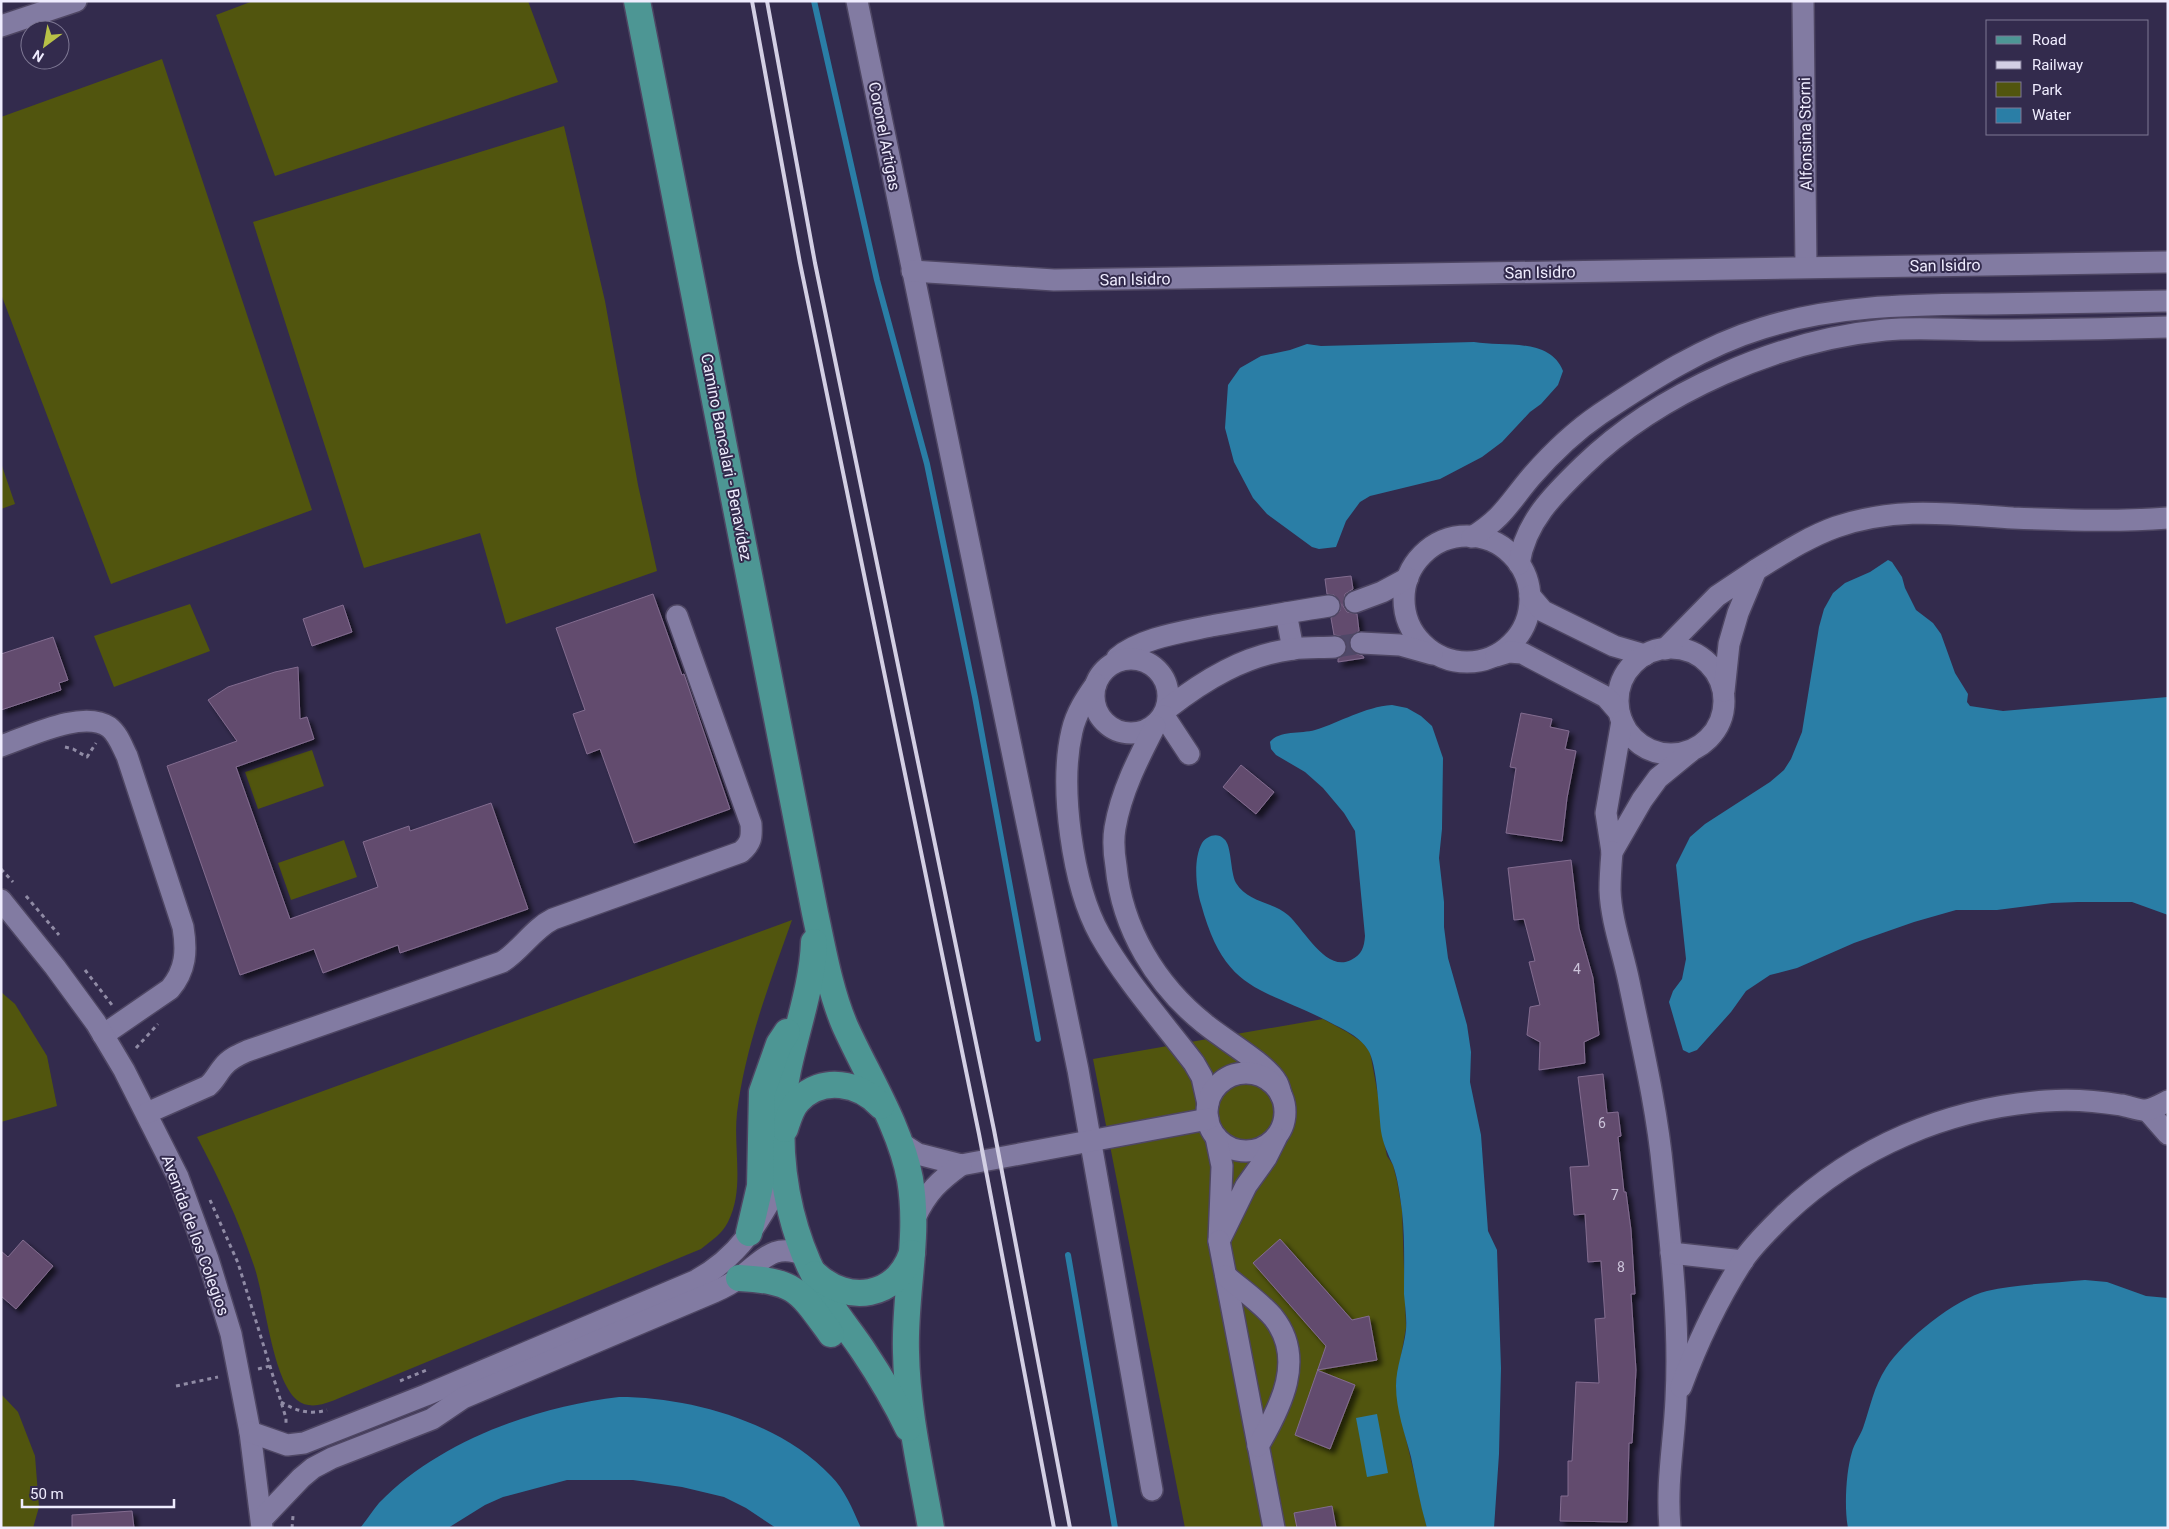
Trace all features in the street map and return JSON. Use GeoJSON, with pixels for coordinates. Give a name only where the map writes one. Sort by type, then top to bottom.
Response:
{"type":"FeatureCollection","features":[{"type":"Feature","properties":{"kind":"main road","name":"Camino Bancalari - Benavídez"},"geometry":{"type":"LineString","coordinates":[[637,1],[815,913],[828,970],[844,1024],[900,1143],[910,1178],[915,1218],[906,1352],[917,1446],[931,1528]]}},
{"type":"Feature","properties":{"kind":"main road","name":"Camino Bancalari - Benavídez"},"geometry":{"type":"LineString","coordinates":[[815,913],[813,964],[784,1092],[782,1137],[784,1176],[797,1234],[809,1263],[829,1302],[885,1386],[917,1446]]}},
{"type":"Feature","properties":{"kind":"main road"},"geometry":{"type":"LineString","coordinates":[[749,1233],[760,1186],[762,1092],[779,1044],[804,1006]]}},
{"type":"Feature","properties":{"kind":"main road"},"geometry":{"type":"LineString","coordinates":[[782,1137],[789,1117],[798,1101],[814,1090],[834,1084],[854,1087],[872,1096],[885,1111]]}},
{"type":"Feature","properties":{"kind":"main road"},"geometry":{"type":"LineString","coordinates":[[809,1263],[826,1284],[843,1292],[862,1294],[880,1290],[895,1280],[907,1265],[914,1248]]}},
{"type":"Feature","properties":{"kind":"main road"},"geometry":{"type":"LineString","coordinates":[[739,1278],[768,1280],[781,1283],[793,1290],[805,1299],[836,1341],[885,1386]]}},
{"type":"Feature","properties":{"kind":"street"},"geometry":{"type":"LineString","coordinates":[[1,26],[76,1]]}},
{"type":"Feature","properties":{"kind":"street","name":"Coronel Artigas"},"geometry":{"type":"LineString","coordinates":[[858,1],[912,271],[1078,1070],[1152,1490]]}},
{"type":"Feature","properties":{"kind":"street","name":"Alfonsina Storni"},"geometry":{"type":"LineString","coordinates":[[1803,1],[1806,267]]}},
{"type":"Feature","properties":{"kind":"street","name":"San Isidro"},"geometry":{"type":"LineString","coordinates":[[912,271],[1054,280],[2168,262]]}},
{"type":"Feature","properties":{"kind":"street"},"geometry":{"type":"LineString","coordinates":[[1472,537],[1495,522],[1531,477],[1589,421],[1672,368],[1728,340],[1764,328],[1837,311],[1920,305],[2168,301]]}},
{"type":"Feature","properties":{"kind":"street"},"geometry":{"type":"LineString","coordinates":[[1883,307],[1885,330]]}},
{"type":"Feature","properties":{"kind":"street"},"geometry":{"type":"LineString","coordinates":[[1519,564],[1521,548],[1526,534],[1561,487],[1596,453],[1624,431],[1666,404],[1716,378],[1799,346],[1839,337],[1885,330],[2070,330],[2168,327]]}},
{"type":"Feature","properties":{"kind":"street"},"geometry":{"type":"LineString","coordinates":[[1670,1528],[1668,1503],[1670,1458],[1676,1399],[1676,1324],[1671,1253],[1653,1097],[1624,955],[1614,917],[1610,890],[1612,852],[1606,813],[1620,716],[1619,693],[1621,683],[1630,667],[1655,652],[1717,596],[1810,538],[1837,527],[1895,514],[1919,512],[2109,521],[2168,518]]}},
{"type":"Feature","properties":{"kind":"street"},"geometry":{"type":"LineString","coordinates":[[1437,655],[1420,640],[1408,621],[1404,600],[1408,578],[1413,568],[1428,550],[1449,540],[1472,537],[1499,545],[1512,556],[1519,564],[1530,596],[1530,608],[1522,631],[1510,645],[1495,656]]}},
{"type":"Feature","properties":{"kind":"street"},"geometry":{"type":"LineString","coordinates":[[1361,643],[1400,644],[1460,662],[1472,662],[1509,652],[1522,653],[1606,697],[1632,737],[1648,749],[1666,754],[1685,752],[1707,740],[1716,728],[1722,714],[1729,644],[1738,613],[1756,570]]}},
{"type":"Feature","properties":{"kind":"street"},"geometry":{"type":"LineString","coordinates":[[1355,602],[1382,592],[1408,578]]}},
{"type":"Feature","properties":{"kind":"street"},"geometry":{"type":"LineString","coordinates":[[1530,596],[1543,610],[1614,646],[1655,652],[1684,650],[1701,658],[1708,664],[1719,680],[1723,698]]}},
{"type":"Feature","properties":{"kind":"street"},"geometry":{"type":"LineString","coordinates":[[1274,1528],[1219,1241],[1222,1166],[1210,1120],[1202,1077],[1194,1063],[1118,964],[1099,933],[1086,901],[1078,873],[1067,801],[1068,754],[1072,729],[1082,704],[1102,675],[1120,656],[1135,648],[1171,635],[1329,606]]}},
{"type":"Feature","properties":{"kind":"street"},"geometry":{"type":"LineString","coordinates":[[1286,613],[1293,649]]}},
{"type":"Feature","properties":{"kind":"street"},"geometry":{"type":"LineString","coordinates":[[147,1113],[208,1086],[216,1079],[223,1066],[234,1056],[502,962],[510,958],[543,924],[553,919],[740,852],[748,845],[752,837],[751,824],[677,616]]}},
{"type":"Feature","properties":{"kind":"street"},"geometry":{"type":"LineString","coordinates":[[1219,1241],[1246,1186],[1266,1158],[1279,1132],[1284,1117],[1281,1095],[1277,1082],[1268,1071],[1204,1024],[1173,994],[1142,952],[1129,924],[1118,889],[1114,830],[1129,780],[1162,717],[1169,696],[1166,682],[1153,666],[1134,659],[1120,660],[1102,675],[1094,697],[1096,711],[1110,727],[1122,732],[1136,734],[1162,717],[1210,678],[1235,666],[1260,656],[1293,649],[1336,647]]}},
{"type":"Feature","properties":{"kind":"street"},"geometry":{"type":"LineString","coordinates":[[1162,717],[1189,754]]}},
{"type":"Feature","properties":{"kind":"street"},"geometry":{"type":"LineString","coordinates":[[1,746],[67,723],[90,720],[100,722],[116,734],[127,756],[183,927],[186,946],[184,966],[179,979],[170,989],[103,1035]]}},
{"type":"Feature","properties":{"kind":"street"},"geometry":{"type":"LineString","coordinates":[[1612,852],[1642,800],[1658,778],[1694,748]]}},
{"type":"Feature","properties":{"kind":"street","name":"Avenida de los Colegios"},"geometry":{"type":"LineString","coordinates":[[1,900],[50,960],[103,1035],[147,1113],[178,1177],[208,1259],[232,1334],[250,1432],[262,1523]]}},
{"type":"Feature","properties":{"kind":"street"},"geometry":{"type":"LineString","coordinates":[[1279,1132],[1264,1146],[1242,1150],[1228,1146],[1210,1120],[1217,1086],[1228,1077],[1241,1073],[1261,1076],[1273,1084],[1281,1095]]}},
{"type":"Feature","properties":{"kind":"street"},"geometry":{"type":"LineString","coordinates":[[1676,1399],[1697,1346],[1743,1261],[1770,1228],[1799,1201],[1825,1180],[1870,1152],[1909,1132],[1951,1118],[1997,1107],[2047,1101],[2090,1101],[2147,1110],[2168,1101]]}},
{"type":"Feature","properties":{"kind":"street"},"geometry":{"type":"LineString","coordinates":[[2147,1110],[2168,1134]]}},
{"type":"Feature","properties":{"kind":"street"},"geometry":{"type":"LineString","coordinates":[[900,1143],[918,1154],[961,1165],[1210,1120]]}},
{"type":"Feature","properties":{"kind":"street"},"geometry":{"type":"LineString","coordinates":[[915,1218],[928,1193],[938,1182],[961,1165]]}},
{"type":"Feature","properties":{"kind":"street"},"geometry":{"type":"LineString","coordinates":[[250,1432],[287,1445],[304,1443],[426,1395],[695,1281],[720,1266],[737,1251],[769,1205],[784,1176]]}},
{"type":"Feature","properties":{"kind":"street"},"geometry":{"type":"LineString","coordinates":[[262,1523],[300,1478],[313,1468],[332,1458],[432,1419],[464,1398],[714,1292],[739,1278],[763,1258],[775,1251],[787,1250],[809,1263]]}},
{"type":"Feature","properties":{"kind":"street"},"geometry":{"type":"LineString","coordinates":[[1671,1253],[1743,1261]]}},
{"type":"Feature","properties":{"kind":"street"},"geometry":{"type":"LineString","coordinates":[[1226,1276],[1272,1317],[1289,1349],[1290,1368],[1283,1393],[1272,1422],[1258,1446]]}},
{"type":"Feature","properties":{"kind":"green space"},"geometry":{"type":"Polygon","coordinates":[[[253,1],[528,1],[558,82],[275,176],[216,15],[253,1]]]}},
{"type":"Feature","properties":{"kind":"green space"},"geometry":{"type":"Polygon","coordinates":[[[162,59],[312,510],[111,584],[1,294],[1,117],[162,59]]]}},
{"type":"Feature","properties":{"kind":"green space"},"geometry":{"type":"Polygon","coordinates":[[[564,126],[605,301],[638,485],[657,571],[506,624],[480,533],[364,568],[253,222],[564,126]]]}},
{"type":"Feature","properties":{"kind":"green space"},"geometry":{"type":"Polygon","coordinates":[[[1,463],[15,504],[1,509],[1,463]]]}},
{"type":"Feature","properties":{"kind":"green space"},"geometry":{"type":"Polygon","coordinates":[[[190,604],[210,651],[114,687],[94,636],[190,604]]]}},
{"type":"Feature","properties":{"kind":"green space"},"geometry":{"type":"Polygon","coordinates":[[[312,750],[324,786],[258,809],[245,772],[312,750]]]}},
{"type":"Feature","properties":{"kind":"green space"},"geometry":{"type":"Polygon","coordinates":[[[344,840],[357,877],[291,900],[278,863],[344,840]]]}},
{"type":"Feature","properties":{"kind":"green space"},"geometry":{"type":"Polygon","coordinates":[[[792,920],[759,1015],[746,1064],[737,1113],[736,1196],[728,1222],[719,1234],[701,1249],[332,1401],[307,1405],[297,1400],[288,1389],[275,1356],[258,1278],[241,1231],[228,1199],[197,1137],[792,920]]]}},
{"type":"Feature","properties":{"kind":"green space"},"geometry":{"type":"Polygon","coordinates":[[[1,992],[15,1004],[47,1056],[57,1106],[1,1122],[1,992]]]}},
{"type":"Feature","properties":{"kind":"green space"},"geometry":{"type":"Polygon","coordinates":[[[1323,1019],[1362,1042],[1370,1052],[1380,1106],[1382,1133],[1387,1156],[1393,1165],[1397,1181],[1402,1210],[1406,1328],[1396,1384],[1398,1405],[1427,1528],[1185,1528],[1093,1059],[1323,1019]]]}},
{"type":"Feature","properties":{"kind":"green space"},"geometry":{"type":"Polygon","coordinates":[[[1,1394],[18,1412],[35,1456],[39,1507],[33,1528],[1,1528],[1,1394]]]}},
{"type":"Feature","properties":{"kind":"water"},"geometry":{"type":"Polygon","coordinates":[[[1474,342],[1511,344],[1537,348],[1557,360],[1563,371],[1558,385],[1541,404],[1530,412],[1502,442],[1482,457],[1440,479],[1370,496],[1360,502],[1346,521],[1336,547],[1319,549],[1312,547],[1267,514],[1253,498],[1234,462],[1225,428],[1228,385],[1240,368],[1261,356],[1290,350],[1307,344],[1321,346],[1474,342]]]}},
{"type":"Feature","properties":{"kind":"water"},"geometry":{"type":"Polygon","coordinates":[[[1888,560],[1892,562],[1902,577],[1905,588],[1916,610],[1933,623],[1941,634],[1955,673],[1968,694],[1967,702],[1970,706],[2003,711],[2168,697],[2168,915],[2132,902],[2078,902],[2052,903],[1997,910],[1956,910],[1914,922],[1854,943],[1797,968],[1770,975],[1746,991],[1731,1012],[1697,1050],[1689,1053],[1683,1050],[1669,1002],[1673,991],[1682,979],[1686,959],[1676,865],[1690,837],[1705,824],[1770,782],[1784,770],[1791,759],[1802,732],[1819,627],[1824,609],[1833,593],[1845,583],[1870,572],[1888,560]]]}},
{"type":"Feature","properties":{"kind":"water"},"geometry":{"type":"Polygon","coordinates":[[[1392,705],[1407,708],[1421,716],[1432,726],[1443,758],[1442,829],[1439,858],[1444,902],[1444,927],[1448,958],[1467,1025],[1471,1052],[1470,1082],[1481,1135],[1488,1231],[1497,1250],[1501,1368],[1499,1454],[1494,1528],[1427,1528],[1396,1395],[1397,1372],[1406,1326],[1403,1221],[1396,1176],[1382,1136],[1376,1077],[1371,1056],[1362,1042],[1349,1032],[1310,1012],[1268,994],[1250,984],[1235,972],[1222,956],[1211,934],[1201,904],[1197,882],[1197,857],[1202,843],[1212,836],[1221,837],[1227,842],[1234,878],[1241,889],[1253,898],[1275,907],[1288,915],[1324,955],[1342,962],[1351,960],[1358,955],[1363,947],[1365,936],[1355,831],[1344,813],[1323,788],[1305,772],[1276,755],[1271,749],[1270,742],[1279,736],[1315,730],[1362,712],[1392,705]]]}},
{"type":"Feature","properties":{"kind":"water"},"geometry":{"type":"Polygon","coordinates":[[[2085,1280],[2107,1282],[2146,1296],[2168,1298],[2168,1528],[1848,1528],[1846,1490],[1850,1460],[1875,1390],[1894,1357],[1931,1322],[1974,1295],[2010,1287],[2085,1280]]]}},
{"type":"Feature","properties":{"kind":"water"},"geometry":{"type":"Polygon","coordinates":[[[619,1397],[646,1398],[704,1408],[760,1427],[786,1441],[810,1457],[831,1476],[848,1500],[861,1528],[776,1528],[746,1508],[724,1497],[682,1487],[633,1480],[567,1480],[503,1497],[485,1505],[448,1528],[360,1528],[379,1503],[403,1481],[459,1445],[490,1430],[554,1409],[619,1397]]]}},
{"type":"Feature","properties":{"kind":"water"},"geometry":{"type":"Polygon","coordinates":[[[1377,1414],[1388,1473],[1367,1477],[1356,1418],[1377,1414]]]}},
{"type":"Feature","properties":{"kind":"building"},"geometry":{"type":"Polygon","coordinates":[[[1351,576],[1353,589],[1345,594],[1343,606],[1347,612],[1357,614],[1359,631],[1351,636],[1349,643],[1354,653],[1364,658],[1338,662],[1338,659],[1346,653],[1347,646],[1341,636],[1334,635],[1331,618],[1340,611],[1341,604],[1334,595],[1327,594],[1325,579],[1351,576]]]}},
{"type":"Feature","properties":{"kind":"building"},"geometry":{"type":"Polygon","coordinates":[[[653,594],[682,675],[684,674],[730,809],[634,843],[600,749],[587,754],[573,714],[585,710],[556,628],[653,594]]]}},
{"type":"Feature","properties":{"kind":"building"},"geometry":{"type":"Polygon","coordinates":[[[343,605],[352,632],[312,646],[303,619],[343,605]]]}},
{"type":"Feature","properties":{"kind":"building"},"geometry":{"type":"Polygon","coordinates":[[[53,637],[68,680],[59,683],[61,690],[1,710],[1,654],[53,637]]]}},
{"type":"Feature","properties":{"kind":"building"},"geometry":{"type":"Polygon","coordinates":[[[298,667],[300,719],[307,717],[314,739],[236,767],[290,919],[378,887],[363,842],[409,826],[410,831],[491,803],[528,909],[400,953],[398,945],[323,973],[314,949],[240,975],[167,766],[237,741],[208,700],[228,687],[275,672],[298,667]]]}},
{"type":"Feature","properties":{"kind":"building"},"geometry":{"type":"Polygon","coordinates":[[[1521,713],[1552,719],[1550,727],[1569,731],[1565,749],[1576,751],[1567,798],[1562,841],[1506,833],[1516,768],[1510,767],[1521,713]]]}},
{"type":"Feature","properties":{"kind":"building"},"geometry":{"type":"Polygon","coordinates":[[[1241,765],[1274,792],[1256,814],[1223,787],[1241,765]]]}},
{"type":"Feature","properties":{"kind":"building"},"geometry":{"type":"Polygon","coordinates":[[[1571,860],[1579,928],[1593,978],[1599,1035],[1584,1042],[1585,1063],[1539,1070],[1540,1042],[1527,1035],[1530,1007],[1540,1005],[1529,962],[1535,961],[1524,919],[1514,920],[1508,868],[1571,860]]]}},
{"type":"Feature","properties":{"kind":"building"},"geometry":{"type":"Polygon","coordinates":[[[1603,1074],[1607,1113],[1618,1112],[1621,1136],[1618,1137],[1624,1192],[1626,1192],[1631,1230],[1635,1294],[1631,1294],[1636,1370],[1632,1443],[1629,1443],[1627,1522],[1560,1521],[1561,1496],[1568,1496],[1568,1461],[1572,1461],[1576,1382],[1599,1383],[1595,1319],[1605,1318],[1601,1261],[1588,1262],[1585,1214],[1574,1215],[1570,1167],[1589,1166],[1578,1077],[1603,1074]]]}},
{"type":"Feature","properties":{"kind":"building"},"geometry":{"type":"Polygon","coordinates":[[[1280,1239],[1352,1320],[1369,1316],[1377,1360],[1318,1370],[1326,1346],[1253,1263],[1280,1239]]]}},
{"type":"Feature","properties":{"kind":"building"},"geometry":{"type":"Polygon","coordinates":[[[23,1240],[53,1266],[16,1309],[1,1296],[1,1251],[8,1257],[23,1240]]]}},
{"type":"Feature","properties":{"kind":"building"},"geometry":{"type":"Polygon","coordinates":[[[1318,1370],[1355,1385],[1330,1449],[1295,1435],[1318,1370]]]}},
{"type":"Feature","properties":{"kind":"building"},"geometry":{"type":"Polygon","coordinates":[[[1332,1506],[1336,1528],[1297,1528],[1294,1513],[1332,1506]]]}},
{"type":"Feature","properties":{"kind":"building"},"geometry":{"type":"Polygon","coordinates":[[[132,1511],[134,1528],[72,1528],[72,1515],[132,1511]]]}},
{"type":"Feature","properties":{"kind":"waterway"},"geometry":{"type":"LineString","coordinates":[[814,1],[877,280],[927,464],[975,697],[1038,1039]]}},
{"type":"Feature","properties":{"kind":"waterway"},"geometry":{"type":"LineString","coordinates":[[1068,1255],[1115,1528]]}},
{"type":"Feature","properties":{"kind":"tunnel"},"geometry":{"type":"LineString","coordinates":[[1335,647],[1361,643]]}},
{"type":"Feature","properties":{"kind":"railway"},"geometry":{"type":"LineString","coordinates":[[752,1],[800,263],[979,1134],[1054,1528]]}},
{"type":"Feature","properties":{"kind":"railway"},"geometry":{"type":"LineString","coordinates":[[767,1],[815,263],[994,1130],[1070,1528]]}}]}
